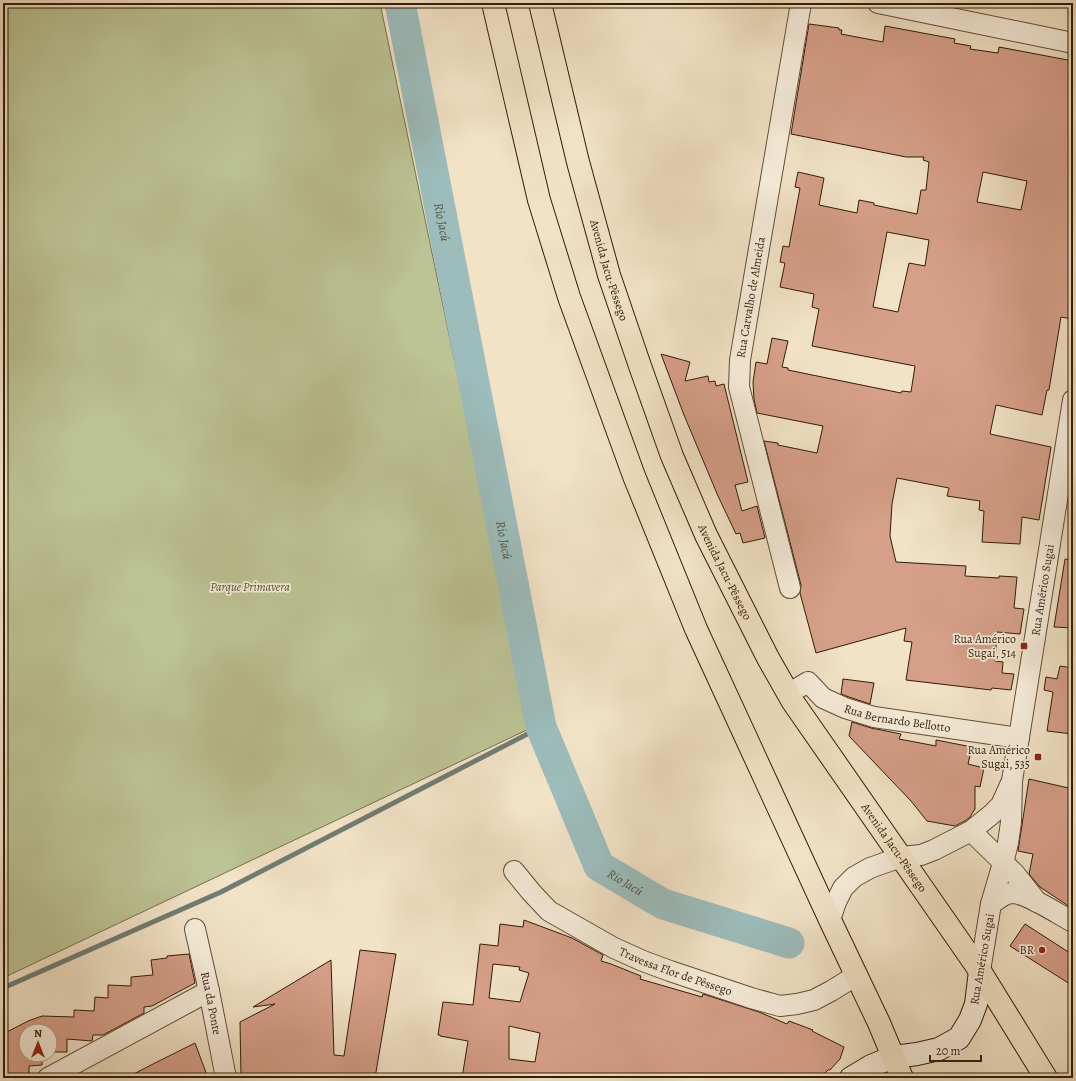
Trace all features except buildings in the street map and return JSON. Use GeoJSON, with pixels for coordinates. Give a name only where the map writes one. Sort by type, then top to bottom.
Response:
{"type":"FeatureCollection","features":[{"type":"Feature","properties":{"kind":"highway"},"geometry":{"type":"LineString","coordinates":[[493,3],[539,200],[569,297],[634,476],[696,629],[879,1023],[902,1078]]}},
{"type":"Feature","properties":{"kind":"highway","name":"Avenida Jacu-Pêssego"},"geometry":{"type":"LineString","coordinates":[[540,3],[578,162],[611,282],[672,456],[706,535],[768,658],[793,702],[980,971],[1046,1078]]}},
{"type":"Feature","properties":{"kind":"street","name":"Rua Carvalho de Almeida"},"geometry":{"type":"LineString","coordinates":[[790,588],[739,387],[740,360],[801,3]]}},
{"type":"Feature","properties":{"kind":"street"},"geometry":{"type":"LineString","coordinates":[[878,3],[1073,42]]}},
{"type":"Feature","properties":{"kind":"street","name":"Rua Américo Sugai"},"geometry":{"type":"LineString","coordinates":[[851,1078],[871,1066],[893,1057],[939,1049],[959,1038],[970,1020],[976,1004],[991,904],[1008,843],[1011,822],[1012,781],[1073,400]]}},
{"type":"Feature","properties":{"kind":"street","name":"Rua Bernardo Bellotto"},"geometry":{"type":"LineString","coordinates":[[788,694],[808,682],[823,698],[845,708],[874,717],[1019,738]]}},
{"type":"Feature","properties":{"kind":"street","name":"Rua Américo Sugai"},"geometry":{"type":"LineString","coordinates":[[830,920],[836,902],[843,888],[854,878],[870,868],[901,857],[921,854],[934,850],[971,831],[1001,805],[1012,781]]}},
{"type":"Feature","properties":{"kind":"street","name":"Rua Américo Sugai"},"geometry":{"type":"LineString","coordinates":[[971,831],[1015,874],[1037,902]]}},
{"type":"Feature","properties":{"kind":"street","name":"Travessa Flor de Pêssego"},"geometry":{"type":"LineString","coordinates":[[514,871],[548,911],[600,940],[643,961],[751,998],[780,1006],[797,1004],[814,1000],[856,975]]}},
{"type":"Feature","properties":{"kind":"street","name":"Rua Américo Sugai"},"geometry":{"type":"LineString","coordinates":[[991,904],[1010,893],[1020,894],[1073,922]]}},
{"type":"Feature","properties":{"kind":"street","name":"Rua da Ponte"},"geometry":{"type":"LineString","coordinates":[[194,929],[209,991],[226,1078]]}},
{"type":"Feature","properties":{"kind":"street"},"geometry":{"type":"LineString","coordinates":[[48,1078],[209,991]]}},
{"type":"Feature","properties":{"kind":"green space","name":"Parque Primavera"},"geometry":{"type":"Polygon","coordinates":[[[3,3],[380,3],[531,728],[3,978],[3,3]]]}},
{"type":"Feature","properties":{"kind":"waterway","name":"Rio Jacú"},"geometry":{"type":"LineString","coordinates":[[400,3],[541,727],[599,866],[663,904],[789,943]]}},
{"type":"Feature","properties":{"kind":"waterway"},"geometry":{"type":"LineString","coordinates":[[3,988],[221,892],[541,727]]}},
{"type":"Feature","properties":{"kind":"place","name":"Rua Américo Sugai, 514"},"geometry":{"type":"Point","coordinates":[1024,646]}},
{"type":"Feature","properties":{"kind":"place","name":"Rua Américo Sugai, 535"},"geometry":{"type":"Point","coordinates":[1038,757]}},
{"type":"Feature","properties":{"kind":"place","name":"BR"},"geometry":{"type":"Point","coordinates":[1042,950]}}]}
